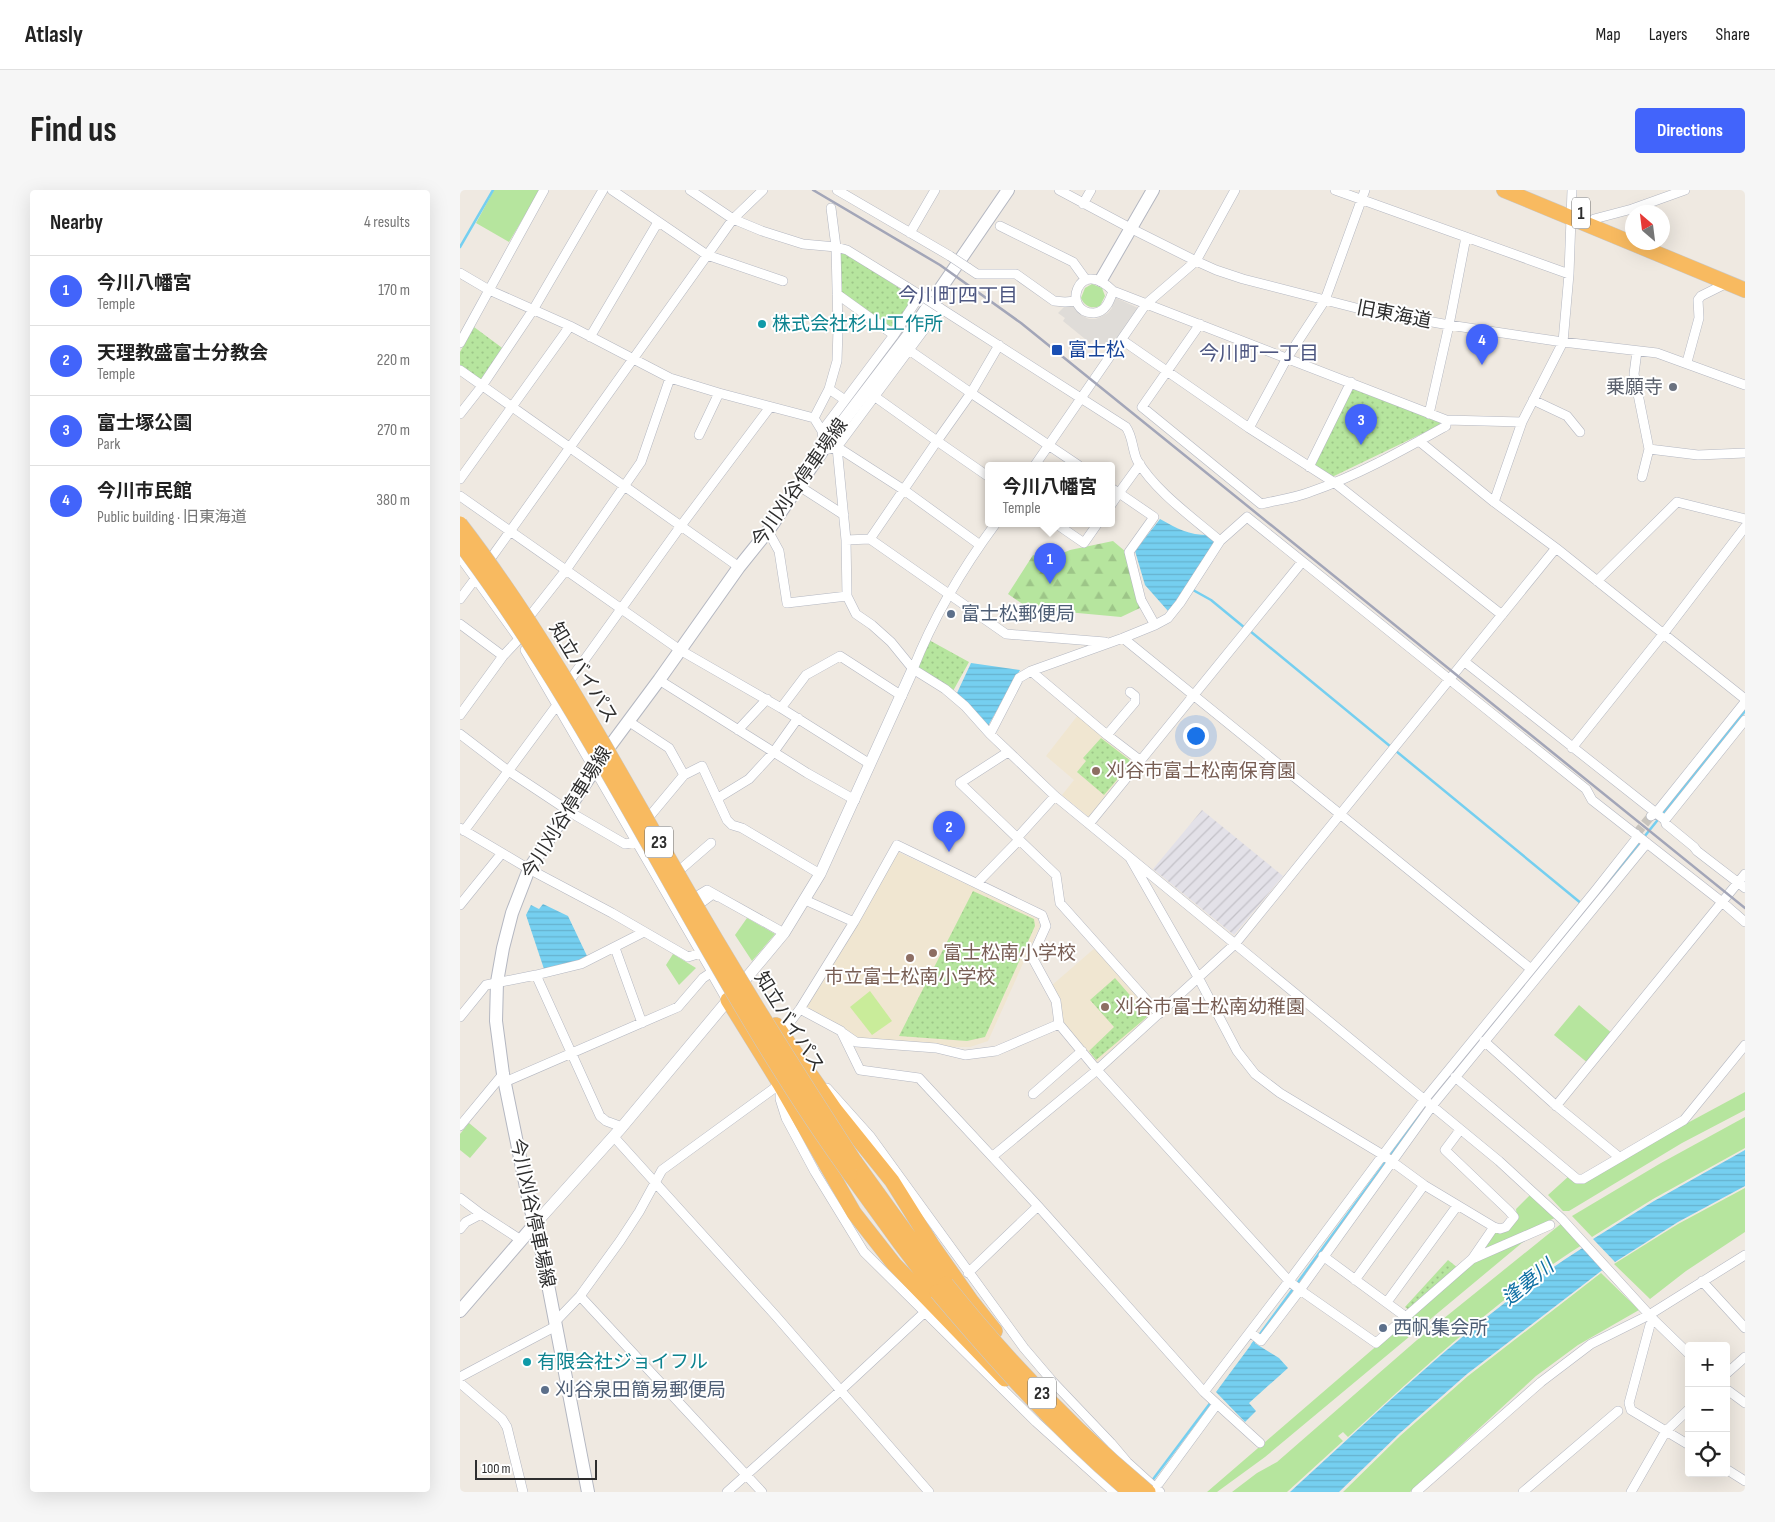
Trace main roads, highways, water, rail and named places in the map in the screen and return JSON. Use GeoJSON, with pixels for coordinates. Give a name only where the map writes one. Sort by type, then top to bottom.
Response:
{"type":"FeatureCollection","features":[{"type":"Feature","properties":{"kind":"highway","name":"1"},"geometry":{"type":"LineString","coordinates":[[1504,190],[1571,214],[1745,290]]}},
{"type":"Feature","properties":{"kind":"highway","name":"1"},"geometry":{"type":"LineString","coordinates":[[1531,190],[1571,214],[1594,219],[1625,231]]}},
{"type":"Feature","properties":{"kind":"highway"},"geometry":{"type":"LineString","coordinates":[[1670,249],[1745,279]]}},
{"type":"Feature","properties":{"kind":"highway","name":"知立バイパス"},"geometry":{"type":"LineString","coordinates":[[460,524],[509,592],[558,669],[755,1006],[900,1243],[942,1288],[968,1312],[1025,1376],[1104,1454],[1156,1489]]}},
{"type":"Feature","properties":{"kind":"highway","name":"知立バイパス"},"geometry":{"type":"LineString","coordinates":[[460,543],[498,596],[563,698],[728,984],[822,1135],[853,1168]]}},
{"type":"Feature","properties":{"kind":"highway"},"geometry":{"type":"LineString","coordinates":[[746,978],[781,1034],[835,1110],[892,1181],[932,1245],[987,1322],[1078,1420],[1104,1454]]}},
{"type":"Feature","properties":{"kind":"highway"},"geometry":{"type":"LineString","coordinates":[[728,1000],[780,1084],[841,1192],[872,1237],[908,1279],[1005,1380],[1021,1388]]}},
{"type":"Feature","properties":{"kind":"highway","name":"知立バイパス"},"geometry":{"type":"LineString","coordinates":[[942,1288],[994,1359],[1059,1427],[1130,1492]]}},
{"type":"Feature","properties":{"kind":"main road","name":"今川刈谷停車場線"},"geometry":{"type":"LineString","coordinates":[[588,1492],[504,1078],[496,1021],[497,982],[502,948],[512,913],[528,869],[610,746],[768,531],[830,440],[908,336],[1008,190]]}},
{"type":"Feature","properties":{"kind":"main road"},"geometry":{"type":"LineString","coordinates":[[1101,280],[1153,190]]}},
{"type":"Feature","properties":{"kind":"main road"},"geometry":{"type":"LineString","coordinates":[[460,1311],[535,1224]]}},
{"type":"Feature","properties":{"kind":"water"},"geometry":{"type":"Polygon","coordinates":[[[1160,519],[1183,531],[1209,535],[1214,540],[1214,544],[1178,602],[1168,611],[1145,585],[1135,551],[1160,519]]]}},
{"type":"Feature","properties":{"kind":"water"},"geometry":{"type":"Polygon","coordinates":[[[971,663],[1020,670],[988,726],[957,693],[971,663]]]}},
{"type":"Feature","properties":{"kind":"water"},"geometry":{"type":"Polygon","coordinates":[[[543,904],[568,916],[587,956],[578,961],[544,969],[526,915],[531,905],[539,909],[543,904]]]}},
{"type":"Feature","properties":{"kind":"water"},"geometry":{"type":"Polygon","coordinates":[[[1745,1150],[1745,1186],[1678,1222],[1615,1262],[1593,1239],[1654,1201],[1745,1150]]]}},
{"type":"Feature","properties":{"kind":"water"},"geometry":{"type":"Polygon","coordinates":[[[1584,1247],[1605,1268],[1467,1374],[1400,1433],[1339,1492],[1290,1492],[1396,1395],[1469,1332],[1506,1302],[1584,1247]]]}},
{"type":"Feature","properties":{"kind":"water"},"geometry":{"type":"Polygon","coordinates":[[[1253,1342],[1279,1358],[1288,1368],[1249,1403],[1256,1411],[1245,1422],[1216,1392],[1253,1342]]]}},
{"type":"Feature","properties":{"kind":"waterway"},"geometry":{"type":"LineString","coordinates":[[460,247],[493,190]]}},
{"type":"Feature","properties":{"kind":"waterway"},"geometry":{"type":"LineString","coordinates":[[1194,588],[1193,590],[1211,600],[1245,628]]}},
{"type":"Feature","properties":{"kind":"waterway"},"geometry":{"type":"LineString","coordinates":[[1250,631],[1582,904]]}},
{"type":"Feature","properties":{"kind":"waterway"},"geometry":{"type":"LineString","coordinates":[[1604,887],[1745,711]]}},
{"type":"Feature","properties":{"kind":"waterway"},"geometry":{"type":"LineString","coordinates":[[1456,1070],[1556,946]]}},
{"type":"Feature","properties":{"kind":"waterway"},"geometry":{"type":"LineString","coordinates":[[1252,1345],[1420,1115]]}},
{"type":"Feature","properties":{"kind":"waterway"},"geometry":{"type":"LineString","coordinates":[[1151,1482],[1211,1402]]}},
{"type":"Feature","properties":{"kind":"tunnel"},"geometry":{"type":"LineString","coordinates":[[1636,834],[1651,816]]}},
{"type":"Feature","properties":{"kind":"railway"},"geometry":{"type":"LineString","coordinates":[[813,190],[940,265],[1021,323],[1745,908]]}},
{"type":"Feature","properties":{"kind":"place","name":"株式会社杉山工作所"},"geometry":{"type":"Point","coordinates":[762,324]}},
{"type":"Feature","properties":{"kind":"place","name":"富士松"},"geometry":{"type":"Point","coordinates":[1057,350]}},
{"type":"Feature","properties":{"kind":"place","name":"今川市民館"},"geometry":{"type":"Point","coordinates":[1482,365]}},
{"type":"Feature","properties":{"kind":"place","name":"乗願寺"},"geometry":{"type":"Point","coordinates":[1673,387]}},
{"type":"Feature","properties":{"kind":"place","name":"富士塚公園"},"geometry":{"type":"Point","coordinates":[1361,445]}},
{"type":"Feature","properties":{"kind":"place","name":"今川八幡宮"},"geometry":{"type":"Point","coordinates":[1050,584]}},
{"type":"Feature","properties":{"kind":"place","name":"富士松郵便局"},"geometry":{"type":"Point","coordinates":[951,614]}},
{"type":"Feature","properties":{"kind":"place","name":"刈谷市富士松南保育園"},"geometry":{"type":"Point","coordinates":[1096,771]}},
{"type":"Feature","properties":{"kind":"place","name":"天理教盛富士分教会"},"geometry":{"type":"Point","coordinates":[949,852]}},
{"type":"Feature","properties":{"kind":"place","name":"富士松南小学校"},"geometry":{"type":"Point","coordinates":[933,953]}},
{"type":"Feature","properties":{"kind":"place","name":"市立富士松南小学校"},"geometry":{"type":"Point","coordinates":[910,958]}},
{"type":"Feature","properties":{"kind":"place","name":"刈谷市富士松南幼稚園"},"geometry":{"type":"Point","coordinates":[1105,1007]}},
{"type":"Feature","properties":{"kind":"place","name":"西帆集会所"},"geometry":{"type":"Point","coordinates":[1383,1328]}},
{"type":"Feature","properties":{"kind":"place","name":"有限会社ジョイフル"},"geometry":{"type":"Point","coordinates":[527,1362]}},
{"type":"Feature","properties":{"kind":"place","name":"刈谷泉田簡易郵便局"},"geometry":{"type":"Point","coordinates":[545,1390]}},
{"type":"Feature","properties":{"kind":"district","name":"今川町四丁目"},"geometry":{"type":"Point","coordinates":[958,296]}},
{"type":"Feature","properties":{"kind":"district","name":"今川町一丁目"},"geometry":{"type":"Point","coordinates":[1259,354]}},
{"type":"Feature","properties":{"kind":"water label","name":"逢妻川"},"geometry":{"type":"Point","coordinates":[1528,1283]}}]}
